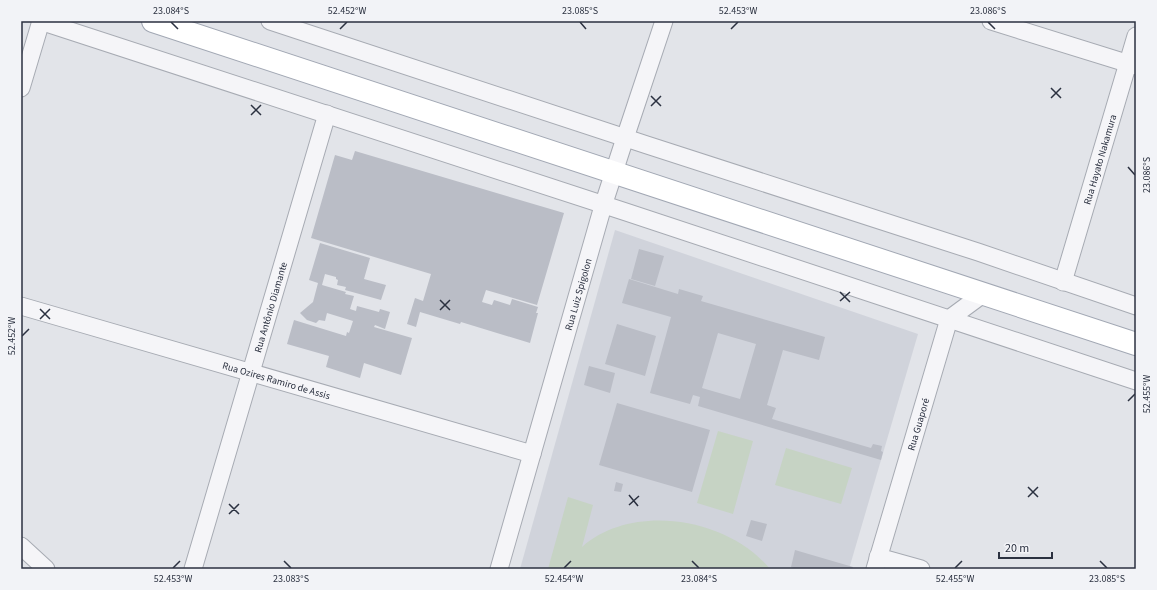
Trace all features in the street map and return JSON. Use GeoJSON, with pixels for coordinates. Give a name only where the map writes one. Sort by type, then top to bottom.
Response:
{"type":"FeatureCollection","features":[{"type":"Feature","properties":{"kind":"main road"},"geometry":{"type":"LineString","coordinates":[[153,21],[1136,344]]}},
{"type":"Feature","properties":{"kind":"street"},"geometry":{"type":"LineString","coordinates":[[21,88],[40,21],[327,114],[1136,381]]}},
{"type":"Feature","properties":{"kind":"street"},"geometry":{"type":"LineString","coordinates":[[270,21],[978,252],[1136,306]]}},
{"type":"Feature","properties":{"kind":"street","name":"Rua Luiz Spigolon"},"geometry":{"type":"LineString","coordinates":[[499,569],[603,206],[664,21]]}},
{"type":"Feature","properties":{"kind":"street"},"geometry":{"type":"LineString","coordinates":[[991,21],[1132,65]]}},
{"type":"Feature","properties":{"kind":"street","name":"Rua Hayato Nakamura"},"geometry":{"type":"LineString","coordinates":[[1063,282],[1132,65],[1136,36]]}},
{"type":"Feature","properties":{"kind":"street","name":"Rua Antônio Diamante"},"geometry":{"type":"LineString","coordinates":[[193,569],[327,114]]}},
{"type":"Feature","properties":{"kind":"street"},"geometry":{"type":"LineString","coordinates":[[949,320],[983,294]]}},
{"type":"Feature","properties":{"kind":"street","name":"Rua Ozires Ramiro de Assis"},"geometry":{"type":"LineString","coordinates":[[21,306],[532,454]]}},
{"type":"Feature","properties":{"kind":"street","name":"Rua Guaporé"},"geometry":{"type":"LineString","coordinates":[[876,563],[949,320]]}},
{"type":"Feature","properties":{"kind":"street"},"geometry":{"type":"LineString","coordinates":[[21,546],[46,569]]}},
{"type":"Feature","properties":{"kind":"street"},"geometry":{"type":"LineString","coordinates":[[876,563],[921,569]]}},
{"type":"Feature","properties":{"kind":"shaded area"},"geometry":{"type":"Polygon","coordinates":[[[615,230],[918,334],[849,569],[520,569],[615,230]]]}},
{"type":"Feature","properties":{"kind":"green space"},"geometry":{"type":"Polygon","coordinates":[[[718,431],[753,441],[733,514],[697,503],[718,431]]]}},
{"type":"Feature","properties":{"kind":"green space"},"geometry":{"type":"Polygon","coordinates":[[[786,448],[852,468],[841,504],[775,485],[786,448]]]}},
{"type":"Feature","properties":{"kind":"green space"},"geometry":{"type":"Polygon","coordinates":[[[568,497],[593,505],[582,547],[603,533],[627,524],[653,521],[679,522],[706,528],[730,538],[752,552],[770,569],[548,569],[568,497]]]}},
{"type":"Feature","properties":{"kind":"building"},"geometry":{"type":"Polygon","coordinates":[[[355,151],[564,213],[537,305],[486,290],[482,302],[492,305],[494,300],[510,305],[512,299],[538,307],[536,313],[538,313],[530,343],[461,322],[460,324],[420,312],[416,327],[407,324],[415,298],[423,301],[431,274],[311,238],[335,155],[352,160],[355,151]]]}},
{"type":"Feature","properties":{"kind":"building"},"geometry":{"type":"Polygon","coordinates":[[[320,243],[370,258],[364,279],[386,285],[381,300],[345,290],[346,287],[337,285],[338,280],[336,277],[325,274],[322,285],[354,296],[350,309],[356,311],[357,306],[379,312],[380,309],[390,312],[385,329],[375,325],[374,327],[412,338],[401,375],[364,363],[360,378],[326,367],[329,356],[287,344],[294,320],[346,336],[347,332],[349,333],[353,321],[327,313],[325,321],[319,320],[316,323],[307,320],[300,313],[313,302],[318,283],[309,280],[320,243]]]}},
{"type":"Feature","properties":{"kind":"building"},"geometry":{"type":"Polygon","coordinates":[[[639,249],[664,256],[655,286],[631,279],[639,249]]]}},
{"type":"Feature","properties":{"kind":"building"},"geometry":{"type":"Polygon","coordinates":[[[629,279],[678,294],[679,289],[703,296],[701,301],[825,337],[819,360],[783,350],[767,405],[776,408],[772,419],[871,448],[873,444],[882,446],[881,451],[883,452],[881,460],[698,406],[700,397],[693,395],[690,404],[650,393],[671,317],[622,303],[629,279]],[[718,333],[702,388],[740,399],[756,344],[718,333]]]}},
{"type":"Feature","properties":{"kind":"building"},"geometry":{"type":"Polygon","coordinates":[[[617,324],[656,336],[645,376],[605,364],[617,324]]]}},
{"type":"Feature","properties":{"kind":"building"},"geometry":{"type":"Polygon","coordinates":[[[589,366],[615,373],[610,393],[584,385],[589,366]]]}},
{"type":"Feature","properties":{"kind":"building"},"geometry":{"type":"Polygon","coordinates":[[[617,403],[710,430],[692,492],[599,465],[617,403]]]}},
{"type":"Feature","properties":{"kind":"building"},"geometry":{"type":"Polygon","coordinates":[[[616,482],[623,484],[621,492],[614,491],[616,482]]]}},
{"type":"Feature","properties":{"kind":"building"},"geometry":{"type":"Polygon","coordinates":[[[751,520],[767,524],[762,541],[746,536],[751,520]]]}},
{"type":"Feature","properties":{"kind":"building"},"geometry":{"type":"Polygon","coordinates":[[[795,550],[853,567],[852,569],[797,569],[791,567],[795,550]]]}}]}
